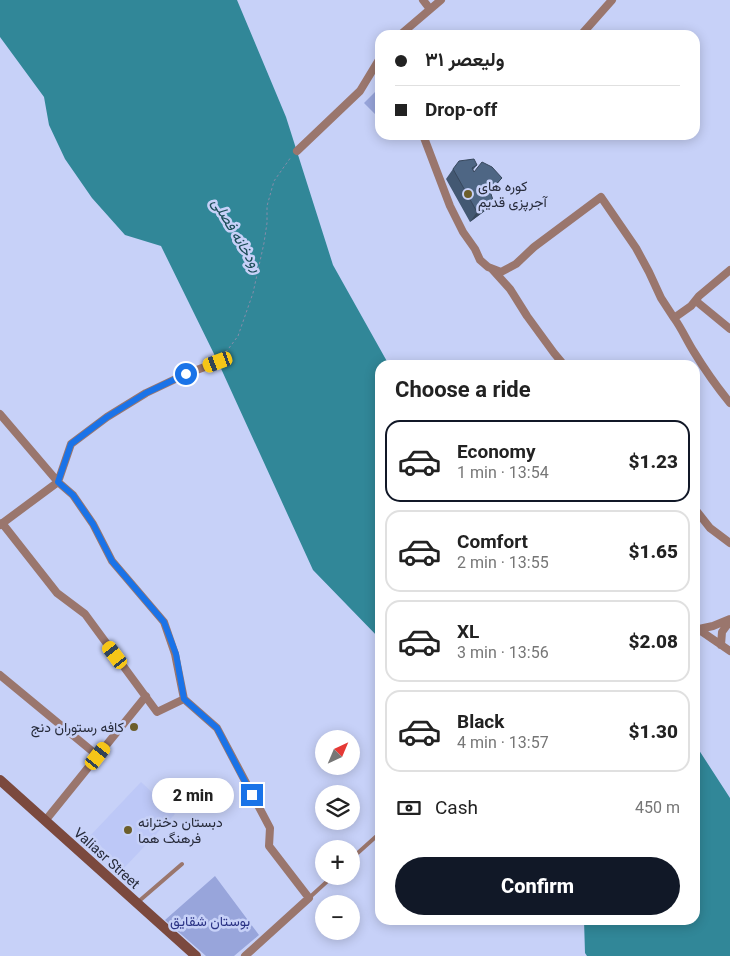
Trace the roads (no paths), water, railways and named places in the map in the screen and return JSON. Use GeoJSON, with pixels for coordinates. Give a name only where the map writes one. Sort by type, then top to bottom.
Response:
{"type":"FeatureCollection","features":[{"type":"Feature","properties":{"kind":"main road","name":"Valiasr Street"},"geometry":{"type":"LineString","coordinates":[[0,780],[196,956]]}},
{"type":"Feature","properties":{"kind":"street"},"geometry":{"type":"LineString","coordinates":[[423,0],[430,9]]}},
{"type":"Feature","properties":{"kind":"street"},"geometry":{"type":"LineString","coordinates":[[406,30],[441,0]]}},
{"type":"Feature","properties":{"kind":"street"},"geometry":{"type":"LineString","coordinates":[[585,30],[612,0]]}},
{"type":"Feature","properties":{"kind":"street"},"geometry":{"type":"LineString","coordinates":[[297,151],[360,91],[375,66]]}},
{"type":"Feature","properties":{"kind":"street"},"geometry":{"type":"LineString","coordinates":[[368,77],[375,76]]}},
{"type":"Feature","properties":{"kind":"street"},"geometry":{"type":"LineString","coordinates":[[425,140],[450,206],[463,232],[480,260],[488,267],[501,272],[516,264],[534,247],[601,197],[636,248],[661,298],[682,328],[700,360]]}},
{"type":"Feature","properties":{"kind":"street"},"geometry":{"type":"LineString","coordinates":[[426,144],[428,140]]}},
{"type":"Feature","properties":{"kind":"street"},"geometry":{"type":"LineString","coordinates":[[492,268],[510,289],[559,360]]}},
{"type":"Feature","properties":{"kind":"street"},"geometry":{"type":"LineString","coordinates":[[674,318],[691,306],[699,296],[730,270]]}},
{"type":"Feature","properties":{"kind":"street"},"geometry":{"type":"LineString","coordinates":[[696,301],[730,329]]}},
{"type":"Feature","properties":{"kind":"street"},"geometry":{"type":"LineString","coordinates":[[700,361],[730,403]]}},
{"type":"Feature","properties":{"kind":"street"},"geometry":{"type":"LineString","coordinates":[[184,699],[157,712],[85,614],[57,593],[1,524],[58,482],[71,444],[100,422],[146,393],[186,374],[218,362]]}},
{"type":"Feature","properties":{"kind":"street"},"geometry":{"type":"LineString","coordinates":[[0,414],[58,482],[73,495],[93,524],[112,561],[164,622],[176,654],[184,699],[217,728],[270,828],[269,846],[309,898],[245,956]]}},
{"type":"Feature","properties":{"kind":"street"},"geometry":{"type":"LineString","coordinates":[[700,515],[710,528],[730,543]]}},
{"type":"Feature","properties":{"kind":"street"},"geometry":{"type":"LineString","coordinates":[[700,628],[713,626],[730,620]]}},
{"type":"Feature","properties":{"kind":"street"},"geometry":{"type":"LineString","coordinates":[[721,645],[722,632],[730,620]]}},
{"type":"Feature","properties":{"kind":"street"},"geometry":{"type":"LineString","coordinates":[[700,630],[730,651]]}},
{"type":"Feature","properties":{"kind":"street"},"geometry":{"type":"LineString","coordinates":[[0,675],[98,756]]}},
{"type":"Feature","properties":{"kind":"street"},"geometry":{"type":"LineString","coordinates":[[45,821],[146,696]]}},
{"type":"Feature","properties":{"kind":"lane"},"geometry":{"type":"LineString","coordinates":[[360,852],[375,838]]}},
{"type":"Feature","properties":{"kind":"lane"},"geometry":{"type":"LineString","coordinates":[[137,903],[182,864]]}},
{"type":"Feature","properties":{"kind":"lane"},"geometry":{"type":"LineString","coordinates":[[309,898],[323,885]]}},
{"type":"Feature","properties":{"kind":"water","name":"رودخانه فصلی"},"geometry":{"type":"Polygon","coordinates":[[[0,0],[237,0],[286,117],[333,265],[386,360],[375,360],[375,634],[313,570],[218,362],[161,246],[125,235],[92,198],[65,159],[49,125],[44,97],[0,37],[0,0]]]}},
{"type":"Feature","properties":{"kind":"water"},"geometry":{"type":"Polygon","coordinates":[[[700,752],[730,798],[730,956],[587,956],[585,953],[584,925],[700,925],[700,752]]]}},
{"type":"Feature","properties":{"kind":"place","name":"کوره های آجرپزی قدیم"},"geometry":{"type":"Point","coordinates":[468,194]}},
{"type":"Feature","properties":{"kind":"place","name":"کافه رستوران دنج"},"geometry":{"type":"Point","coordinates":[134,727]}},
{"type":"Feature","properties":{"kind":"place","name":"دبستان دخترانه فرهنگ هما"},"geometry":{"type":"Point","coordinates":[128,830]}},
{"type":"Feature","properties":{"kind":"park label","name":"بوستان شقایق"},"geometry":{"type":"Point","coordinates":[210,921]}}]}
